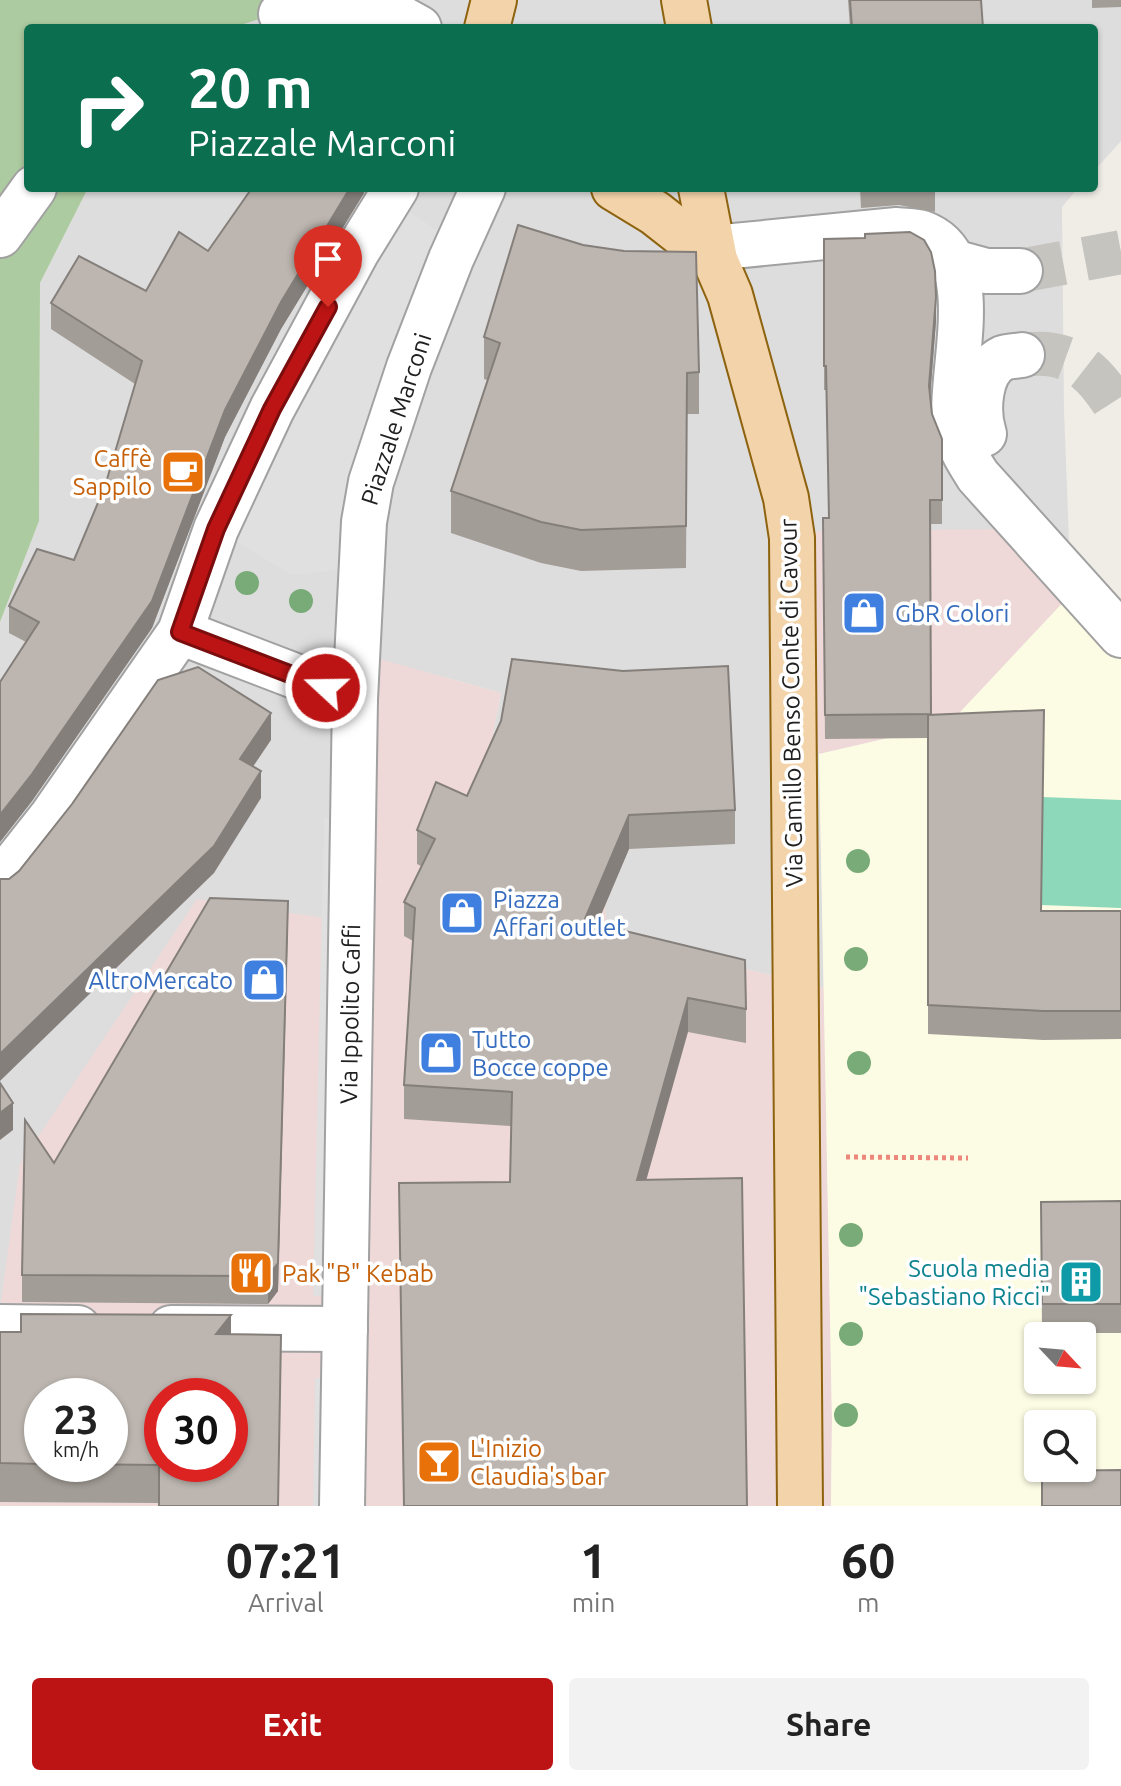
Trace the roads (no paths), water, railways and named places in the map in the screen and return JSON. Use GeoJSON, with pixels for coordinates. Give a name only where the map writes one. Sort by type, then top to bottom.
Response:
{"type":"FeatureCollection","features":[{"type":"Feature","properties":{"kind":"main road"},"geometry":{"type":"LineString","coordinates":[[488,24],[494,0]]}},
{"type":"Feature","properties":{"kind":"main road"},"geometry":{"type":"LineString","coordinates":[[684,0],[688,24]]}},
{"type":"Feature","properties":{"kind":"main road","name":"Via Camillo Benso Conte di Cavour"},"geometry":{"type":"LineString","coordinates":[[621,192],[714,254]]}},
{"type":"Feature","properties":{"kind":"main road","name":"Via Camillo Benso Conte di Cavour"},"geometry":{"type":"LineString","coordinates":[[702,192],[714,254],[730,295],[786,498],[792,538],[800,1506]]}},
{"type":"Feature","properties":{"kind":"street"},"geometry":{"type":"LineString","coordinates":[[278,14],[392,13],[412,24]]}},
{"type":"Feature","properties":{"kind":"street"},"geometry":{"type":"LineString","coordinates":[[0,235],[31,192]]}},
{"type":"Feature","properties":{"kind":"street"},"geometry":{"type":"LineString","coordinates":[[0,882],[52,816],[180,632],[216,529],[272,409],[356,253],[394,192]]}},
{"type":"Feature","properties":{"kind":"street","name":"Piazzale Marconi"},"geometry":{"type":"LineString","coordinates":[[355,699],[364,522],[371,482],[409,367],[481,192]]}},
{"type":"Feature","properties":{"kind":"street"},"geometry":{"type":"LineString","coordinates":[[714,254],[897,230],[922,233],[944,249],[958,268],[961,300],[956,431],[964,453],[978,476],[1121,635]]}},
{"type":"Feature","properties":{"kind":"street"},"geometry":{"type":"LineString","coordinates":[[953,262],[986,271],[1020,271]]}},
{"type":"Feature","properties":{"kind":"street"},"geometry":{"type":"LineString","coordinates":[[1022,355],[1002,358],[990,371],[982,391],[980,413],[983,432],[1121,599]]}},
{"type":"Feature","properties":{"kind":"street"},"geometry":{"type":"LineString","coordinates":[[180,632],[355,699]]}},
{"type":"Feature","properties":{"kind":"street","name":"Via Ippolito Caffi"},"geometry":{"type":"LineString","coordinates":[[342,1506],[355,699]]}},
{"type":"Feature","properties":{"kind":"street"},"geometry":{"type":"LineString","coordinates":[[0,1327],[345,1329]]}},
{"type":"Feature","properties":{"kind":"tunnel"},"geometry":{"type":"LineString","coordinates":[[1020,271],[1121,252]]}},
{"type":"Feature","properties":{"kind":"tunnel"},"geometry":{"type":"LineString","coordinates":[[1022,355],[1056,356],[1082,367],[1102,387],[1121,415]]}},
{"type":"Feature","properties":{"kind":"place","name":"Caffè Sappilo"},"geometry":{"type":"Point","coordinates":[183,472]}},
{"type":"Feature","properties":{"kind":"place","name":"GbR Colori"},"geometry":{"type":"Point","coordinates":[864,613]}},
{"type":"Feature","properties":{"kind":"place","name":"Piazza Affari outlet"},"geometry":{"type":"Point","coordinates":[462,913]}},
{"type":"Feature","properties":{"kind":"place","name":"AltroMercato"},"geometry":{"type":"Point","coordinates":[264,980]}},
{"type":"Feature","properties":{"kind":"place","name":"Tutto Bocce coppe"},"geometry":{"type":"Point","coordinates":[441,1053]}},
{"type":"Feature","properties":{"kind":"place","name":"Pak \"B\" Kebab"},"geometry":{"type":"Point","coordinates":[251,1273]}},
{"type":"Feature","properties":{"kind":"place","name":"Scuola media \"Sebastiano Ricci\""},"geometry":{"type":"Point","coordinates":[1081,1282]}},
{"type":"Feature","properties":{"kind":"place","name":"L'Inizio Claudia's bar"},"geometry":{"type":"Point","coordinates":[439,1462]}}]}
